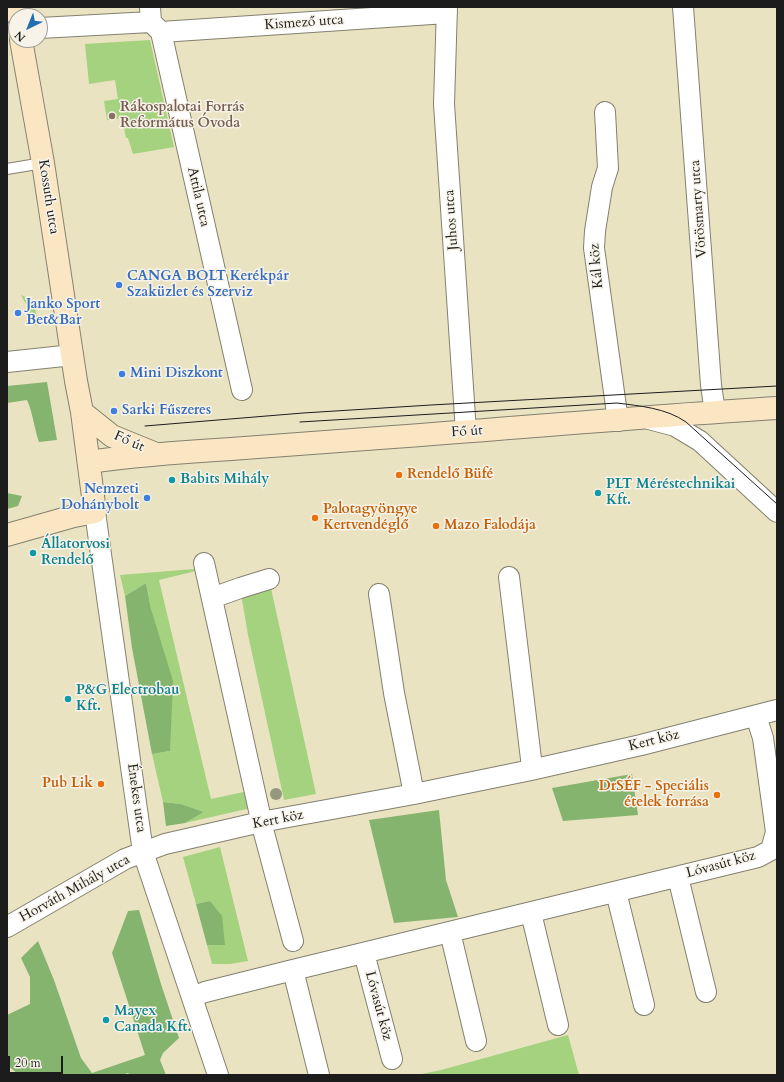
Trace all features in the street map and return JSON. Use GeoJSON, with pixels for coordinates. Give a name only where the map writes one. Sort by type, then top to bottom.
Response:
{"type":"FeatureCollection","features":[{"type":"Feature","properties":{"kind":"street","name":"Vörösmarty utca"},"geometry":{"type":"LineString","coordinates":[[683,7],[714,412]]}},
{"type":"Feature","properties":{"kind":"street","name":"Kismező utca"},"geometry":{"type":"LineString","coordinates":[[48,27],[154,20],[447,10]]}},
{"type":"Feature","properties":{"kind":"street","name":"Juhos utca"},"geometry":{"type":"LineString","coordinates":[[447,10],[444,104],[466,432]]}},
{"type":"Feature","properties":{"kind":"street","name":"Attila utca"},"geometry":{"type":"LineString","coordinates":[[154,20],[242,390]]}},
{"type":"Feature","properties":{"kind":"street","name":"Kossuth utca"},"geometry":{"type":"LineString","coordinates":[[22,48],[43,163],[82,412],[95,512]]}},
{"type":"Feature","properties":{"kind":"street","name":"Kál köz"},"geometry":{"type":"LineString","coordinates":[[605,112],[608,168],[602,187],[595,231],[594,248],[618,420]]}},
{"type":"Feature","properties":{"kind":"street"},"geometry":{"type":"LineString","coordinates":[[7,362],[73,355]]}},
{"type":"Feature","properties":{"kind":"street","name":"Fő út"},"geometry":{"type":"LineString","coordinates":[[89,462],[158,454],[777,408]]}},
{"type":"Feature","properties":{"kind":"street","name":"Fő út"},"geometry":{"type":"LineString","coordinates":[[82,412],[112,436],[158,454]]}},
{"type":"Feature","properties":{"kind":"street"},"geometry":{"type":"LineString","coordinates":[[643,417],[675,426],[700,441],[777,512]]}},
{"type":"Feature","properties":{"kind":"street"},"geometry":{"type":"LineString","coordinates":[[7,535],[74,516],[95,512]]}},
{"type":"Feature","properties":{"kind":"street","name":"Énekes utca"},"geometry":{"type":"LineString","coordinates":[[95,512],[143,852],[218,1075]]}},
{"type":"Feature","properties":{"kind":"street"},"geometry":{"type":"LineString","coordinates":[[204,562],[261,822],[293,941]]}},
{"type":"Feature","properties":{"kind":"street"},"geometry":{"type":"LineString","coordinates":[[509,577],[531,770]]}},
{"type":"Feature","properties":{"kind":"street"},"geometry":{"type":"LineString","coordinates":[[212,598],[269,579]]}},
{"type":"Feature","properties":{"kind":"street"},"geometry":{"type":"LineString","coordinates":[[379,594],[394,693],[414,794]]}},
{"type":"Feature","properties":{"kind":"street","name":"Kert köz"},"geometry":{"type":"LineString","coordinates":[[143,852],[165,844],[261,822],[414,794],[531,770],[641,745],[777,710]]}},
{"type":"Feature","properties":{"kind":"street","name":"Lóvasút köz"},"geometry":{"type":"LineString","coordinates":[[192,998],[204,992],[758,857],[771,850],[777,836],[763,738],[756,716]]}},
{"type":"Feature","properties":{"kind":"street","name":"Horváth Mihály utca"},"geometry":{"type":"LineString","coordinates":[[7,927],[125,859],[143,852]]}},
{"type":"Feature","properties":{"kind":"street","name":"Lóvasút köz"},"geometry":{"type":"LineString","coordinates":[[678,877],[706,992]]}},
{"type":"Feature","properties":{"kind":"street"},"geometry":{"type":"LineString","coordinates":[[616,892],[644,1005]]}},
{"type":"Feature","properties":{"kind":"street"},"geometry":{"type":"LineString","coordinates":[[531,912],[558,1025]]}},
{"type":"Feature","properties":{"kind":"street"},"geometry":{"type":"LineString","coordinates":[[450,932],[476,1041]]}},
{"type":"Feature","properties":{"kind":"street","name":"Lóvasút köz"},"geometry":{"type":"LineString","coordinates":[[364,953],[392,1059]]}},
{"type":"Feature","properties":{"kind":"street"},"geometry":{"type":"LineString","coordinates":[[294,970],[319,1075]]}},
{"type":"Feature","properties":{"kind":"lane"},"geometry":{"type":"LineString","coordinates":[[7,169],[43,163]]}},
{"type":"Feature","properties":{"kind":"green space"},"geometry":{"type":"Polygon","coordinates":[[[150,40],[174,147],[133,154],[128,138],[126,138],[122,118],[107,120],[104,101],[118,99],[115,80],[89,84],[85,44],[150,40]]]}},
{"type":"Feature","properties":{"kind":"green space"},"geometry":{"type":"Polygon","coordinates":[[[21,295],[33,300],[37,317],[36,326],[33,318],[29,319],[28,308],[21,295]]]}},
{"type":"Feature","properties":{"kind":"green space"},"geometry":{"type":"Polygon","coordinates":[[[47,382],[57,440],[39,442],[27,400],[7,403],[7,386],[47,382]]]}},
{"type":"Feature","properties":{"kind":"green space"},"geometry":{"type":"Polygon","coordinates":[[[7,493],[22,496],[18,506],[7,509],[7,493]]]}},
{"type":"Feature","properties":{"kind":"green space"},"geometry":{"type":"Polygon","coordinates":[[[194,569],[196,571],[159,580],[211,799],[248,791],[251,808],[185,823],[204,812],[181,804],[163,802],[152,754],[170,751],[151,609],[146,583],[125,596],[120,575],[194,569]]]}},
{"type":"Feature","properties":{"kind":"green space"},"geometry":{"type":"Polygon","coordinates":[[[269,579],[316,794],[284,800],[248,635],[240,588],[269,579]]]}},
{"type":"Feature","properties":{"kind":"green space"},"geometry":{"type":"Polygon","coordinates":[[[146,583],[151,609],[173,681],[170,751],[152,754],[132,648],[125,596],[146,583]]]}},
{"type":"Feature","properties":{"kind":"green space"},"geometry":{"type":"Polygon","coordinates":[[[632,774],[638,815],[563,821],[552,788],[632,774]]]}},
{"type":"Feature","properties":{"kind":"green space"},"geometry":{"type":"Polygon","coordinates":[[[163,802],[181,804],[204,812],[185,823],[166,826],[163,802]]]}},
{"type":"Feature","properties":{"kind":"green space"},"geometry":{"type":"Polygon","coordinates":[[[439,810],[446,880],[458,917],[394,923],[369,820],[439,810]]]}},
{"type":"Feature","properties":{"kind":"green space"},"geometry":{"type":"Polygon","coordinates":[[[220,847],[248,961],[230,964],[212,964],[207,945],[225,945],[210,901],[196,904],[183,857],[220,847]]]}},
{"type":"Feature","properties":{"kind":"green space"},"geometry":{"type":"Polygon","coordinates":[[[210,901],[222,916],[225,945],[207,945],[196,904],[210,901]]]}},
{"type":"Feature","properties":{"kind":"green space"},"geometry":{"type":"Polygon","coordinates":[[[139,910],[179,1038],[163,1053],[160,1060],[166,1075],[130,1075],[128,1073],[122,1075],[19,1075],[7,1065],[7,1015],[30,1004],[30,977],[21,958],[38,941],[54,980],[81,1058],[92,1073],[145,1055],[112,953],[128,911],[139,910]]]}},
{"type":"Feature","properties":{"kind":"green space"},"geometry":{"type":"Polygon","coordinates":[[[568,1035],[579,1075],[417,1075],[441,1070],[568,1035]]]}},
{"type":"Feature","properties":{"kind":"tram line"},"geometry":{"type":"LineString","coordinates":[[145,426],[303,413],[777,386]]}},
{"type":"Feature","properties":{"kind":"tram line"},"geometry":{"type":"LineString","coordinates":[[300,422],[617,403],[644,407],[670,414],[686,422],[777,504]]}},
{"type":"Feature","properties":{"kind":"place","name":"Rákospalotai Forrás Református Óvoda"},"geometry":{"type":"Point","coordinates":[112,116]}},
{"type":"Feature","properties":{"kind":"place","name":"CANGA BOLT Kerékpár Szaküzlet és Szerviz"},"geometry":{"type":"Point","coordinates":[119,285]}},
{"type":"Feature","properties":{"kind":"place","name":"Janko Sport Bet&Bar"},"geometry":{"type":"Point","coordinates":[18,313]}},
{"type":"Feature","properties":{"kind":"place","name":"Mini Diszkont"},"geometry":{"type":"Point","coordinates":[122,374]}},
{"type":"Feature","properties":{"kind":"place","name":"Sarki Fűszeres"},"geometry":{"type":"Point","coordinates":[114,411]}},
{"type":"Feature","properties":{"kind":"place","name":"Rendelő Büfé"},"geometry":{"type":"Point","coordinates":[399,475]}},
{"type":"Feature","properties":{"kind":"place","name":"Babits Mihály"},"geometry":{"type":"Point","coordinates":[172,480]}},
{"type":"Feature","properties":{"kind":"place","name":"PLT Méréstechnikai Kft."},"geometry":{"type":"Point","coordinates":[598,493]}},
{"type":"Feature","properties":{"kind":"place","name":"Nemzeti Dohánybolt"},"geometry":{"type":"Point","coordinates":[147,498]}},
{"type":"Feature","properties":{"kind":"place","name":"Palotagyöngye Kertvendéglő"},"geometry":{"type":"Point","coordinates":[315,518]}},
{"type":"Feature","properties":{"kind":"place","name":"Mazo Falodája"},"geometry":{"type":"Point","coordinates":[436,526]}},
{"type":"Feature","properties":{"kind":"place","name":"Állatorvosi Rendelő"},"geometry":{"type":"Point","coordinates":[33,553]}},
{"type":"Feature","properties":{"kind":"place","name":"P&G Electrobau Kft."},"geometry":{"type":"Point","coordinates":[68,699]}},
{"type":"Feature","properties":{"kind":"place","name":"Pub Lik"},"geometry":{"type":"Point","coordinates":[101,784]}},
{"type":"Feature","properties":{"kind":"place","name":"DrSÉF - Speciális ételek forrása"},"geometry":{"type":"Point","coordinates":[717,795]}},
{"type":"Feature","properties":{"kind":"place","name":"Mayex Canada Kft."},"geometry":{"type":"Point","coordinates":[106,1020]}}]}
